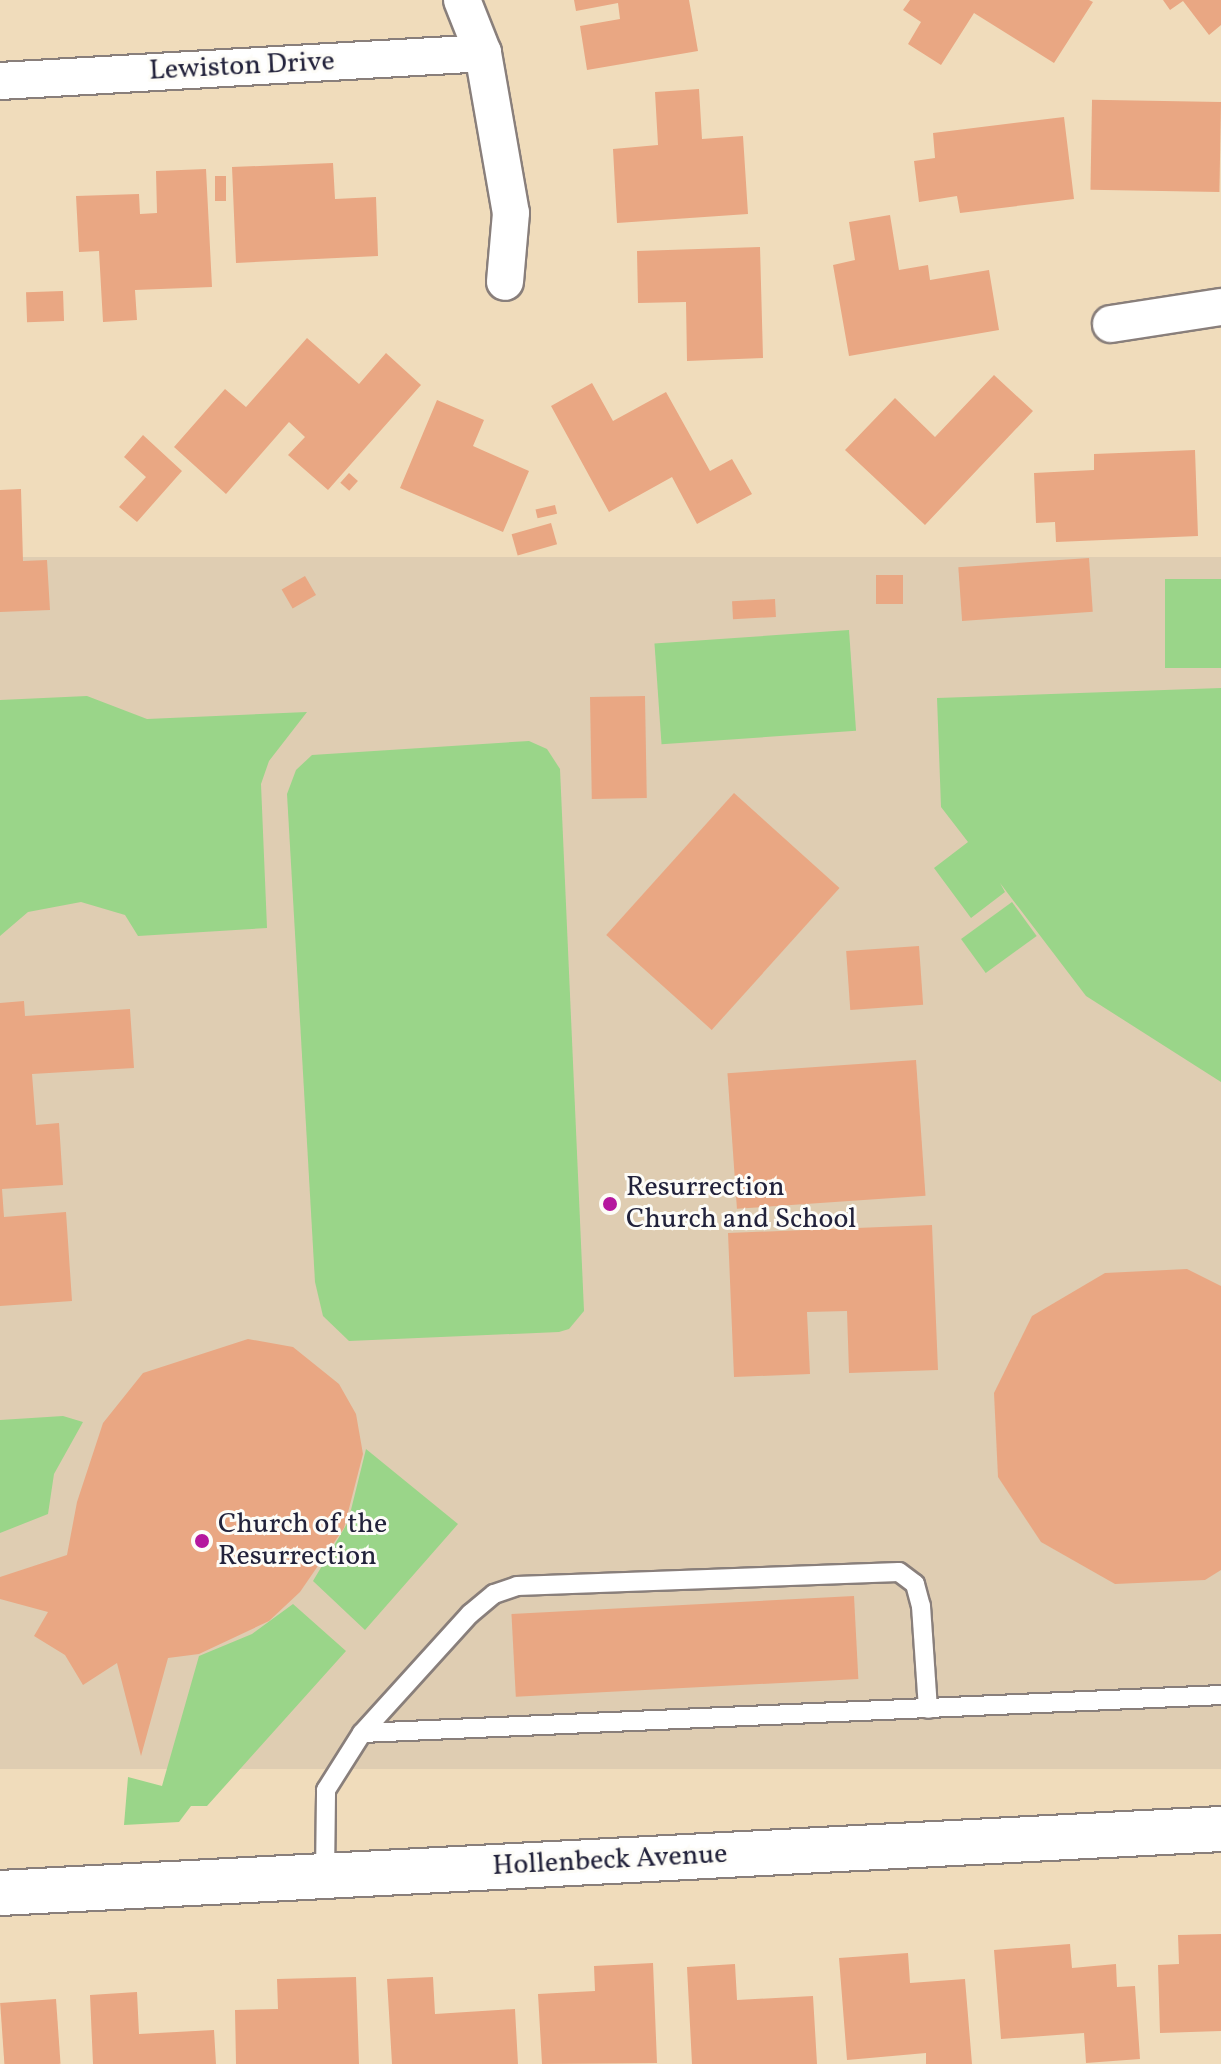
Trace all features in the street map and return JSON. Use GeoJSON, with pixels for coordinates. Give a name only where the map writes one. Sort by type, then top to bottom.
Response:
{"type":"FeatureCollection","features":[{"type":"Feature","properties":{"kind":"street"},"geometry":{"type":"LineString","coordinates":[[462,0],[483,53],[511,213],[505,282]]}},
{"type":"Feature","properties":{"kind":"street","name":"Lewiston Drive"},"geometry":{"type":"LineString","coordinates":[[0,81],[483,53]]}},
{"type":"Feature","properties":{"kind":"street"},"geometry":{"type":"LineString","coordinates":[[1111,324],[1221,307]]}},
{"type":"Feature","properties":{"kind":"street","name":"Hollenbeck Avenue"},"geometry":{"type":"LineString","coordinates":[[0,1893],[1221,1829]]}},
{"type":"Feature","properties":{"kind":"lane"},"geometry":{"type":"LineString","coordinates":[[325,1876],[326,1790],[362,1733],[470,1614],[494,1594],[517,1586],[899,1572],[915,1584],[921,1606],[928,1709]]}},
{"type":"Feature","properties":{"kind":"lane"},"geometry":{"type":"LineString","coordinates":[[362,1733],[1221,1695]]}},
{"type":"Feature","properties":{"kind":"shaded area","name":"Resurrection Church and School"},"geometry":{"type":"Polygon","coordinates":[[[0,557],[1221,557],[1221,1769],[0,1769],[0,557]]]}},
{"type":"Feature","properties":{"kind":"green space"},"geometry":{"type":"Polygon","coordinates":[[[1165,579],[1221,579],[1221,668],[1165,668],[1165,579]]]}},
{"type":"Feature","properties":{"kind":"green space"},"geometry":{"type":"Polygon","coordinates":[[[849,630],[856,731],[662,744],[654,644],[849,630]]]}},
{"type":"Feature","properties":{"kind":"green space"},"geometry":{"type":"Polygon","coordinates":[[[1221,688],[1221,1082],[1086,996],[1000,883],[1005,892],[971,918],[934,868],[968,842],[941,807],[937,698],[1221,688]]]}},
{"type":"Feature","properties":{"kind":"green space"},"geometry":{"type":"Polygon","coordinates":[[[87,696],[147,719],[307,712],[269,761],[261,784],[267,928],[138,936],[125,915],[81,902],[28,912],[0,936],[0,700],[87,696]]]}},
{"type":"Feature","properties":{"kind":"green space"},"geometry":{"type":"Polygon","coordinates":[[[529,741],[547,749],[560,769],[584,1311],[569,1329],[559,1332],[349,1341],[323,1316],[315,1282],[287,794],[296,770],[312,755],[529,741]]]}},
{"type":"Feature","properties":{"kind":"green space"},"geometry":{"type":"Polygon","coordinates":[[[1012,902],[1037,936],[986,973],[961,939],[1012,902]]]}},
{"type":"Feature","properties":{"kind":"green space"},"geometry":{"type":"Polygon","coordinates":[[[63,1416],[83,1422],[54,1474],[48,1514],[0,1533],[0,1420],[63,1416]]]}},
{"type":"Feature","properties":{"kind":"green space"},"geometry":{"type":"Polygon","coordinates":[[[366,1449],[458,1524],[365,1630],[313,1581],[348,1522],[366,1449]]]}},
{"type":"Feature","properties":{"kind":"green space"},"geometry":{"type":"Polygon","coordinates":[[[293,1604],[346,1651],[207,1806],[191,1806],[179,1822],[124,1825],[128,1777],[162,1786],[199,1656],[252,1634],[293,1604]]]}},
{"type":"Feature","properties":{"kind":"building"},"geometry":{"type":"Polygon","coordinates":[[[574,0],[689,0],[698,51],[587,70],[580,26],[620,19],[618,3],[576,11],[574,0]]]}},
{"type":"Feature","properties":{"kind":"building"},"geometry":{"type":"Polygon","coordinates":[[[910,0],[1093,2],[1054,63],[974,13],[941,65],[908,44],[921,22],[903,10],[910,0]]]}},
{"type":"Feature","properties":{"kind":"building"},"geometry":{"type":"Polygon","coordinates":[[[1163,0],[1221,0],[1221,25],[1209,35],[1183,1],[1170,10],[1163,0]]]}},
{"type":"Feature","properties":{"kind":"building"},"geometry":{"type":"Polygon","coordinates":[[[699,89],[702,139],[743,136],[748,214],[617,223],[613,149],[658,145],[655,92],[699,89]]]}},
{"type":"Feature","properties":{"kind":"building"},"geometry":{"type":"Polygon","coordinates":[[[1092,100],[1221,102],[1219,192],[1090,190],[1092,100]]]}},
{"type":"Feature","properties":{"kind":"building"},"geometry":{"type":"Polygon","coordinates":[[[1064,117],[1074,199],[960,213],[957,196],[919,202],[914,161],[935,158],[933,133],[1064,117]]]}},
{"type":"Feature","properties":{"kind":"building"},"geometry":{"type":"Polygon","coordinates":[[[333,163],[335,199],[376,197],[378,256],[236,263],[232,167],[333,163]]]}},
{"type":"Feature","properties":{"kind":"building"},"geometry":{"type":"Polygon","coordinates":[[[206,169],[212,287],[135,290],[137,320],[103,322],[99,251],[79,252],[76,196],[139,194],[140,214],[157,213],[156,171],[206,169]]]}},
{"type":"Feature","properties":{"kind":"building"},"geometry":{"type":"Polygon","coordinates":[[[215,176],[226,176],[226,201],[215,201],[215,176]]]}},
{"type":"Feature","properties":{"kind":"building"},"geometry":{"type":"Polygon","coordinates":[[[890,215],[899,270],[928,265],[930,280],[989,270],[999,330],[849,356],[833,265],[855,260],[849,222],[890,215]]]}},
{"type":"Feature","properties":{"kind":"building"},"geometry":{"type":"Polygon","coordinates":[[[760,247],[763,358],[687,361],[686,302],[638,303],[637,251],[760,247]]]}},
{"type":"Feature","properties":{"kind":"building"},"geometry":{"type":"Polygon","coordinates":[[[63,291],[64,321],[27,322],[26,292],[63,291]]]}},
{"type":"Feature","properties":{"kind":"building"},"geometry":{"type":"Polygon","coordinates":[[[307,338],[359,384],[386,353],[421,385],[328,490],[288,455],[305,437],[289,422],[226,494],[174,447],[225,389],[246,407],[307,338]]]}},
{"type":"Feature","properties":{"kind":"building"},"geometry":{"type":"Polygon","coordinates":[[[994,375],[1033,411],[925,525],[845,450],[895,398],[935,437],[994,375]]]}},
{"type":"Feature","properties":{"kind":"building"},"geometry":{"type":"Polygon","coordinates":[[[592,383],[613,421],[666,392],[710,471],[732,459],[752,494],[697,524],[672,477],[609,512],[551,406],[592,383]]]}},
{"type":"Feature","properties":{"kind":"building"},"geometry":{"type":"Polygon","coordinates":[[[437,400],[484,420],[473,446],[529,471],[503,532],[400,488],[437,400]]]}},
{"type":"Feature","properties":{"kind":"building"},"geometry":{"type":"Polygon","coordinates":[[[143,435],[182,471],[137,522],[119,507],[146,477],[124,457],[143,435]]]}},
{"type":"Feature","properties":{"kind":"building"},"geometry":{"type":"Polygon","coordinates":[[[1195,450],[1198,536],[1056,542],[1055,522],[1036,523],[1034,473],[1094,470],[1094,454],[1195,450]]]}},
{"type":"Feature","properties":{"kind":"building"},"geometry":{"type":"Polygon","coordinates":[[[349,473],[358,481],[349,491],[340,483],[349,473]]]}},
{"type":"Feature","properties":{"kind":"building"},"geometry":{"type":"Polygon","coordinates":[[[21,489],[23,561],[47,560],[50,610],[0,612],[0,490],[21,489]]]}},
{"type":"Feature","properties":{"kind":"building"},"geometry":{"type":"Polygon","coordinates":[[[555,505],[557,514],[538,518],[536,509],[555,505]]]}},
{"type":"Feature","properties":{"kind":"building"},"geometry":{"type":"Polygon","coordinates":[[[551,523],[557,544],[518,555],[512,534],[551,523]]]}},
{"type":"Feature","properties":{"kind":"building"},"geometry":{"type":"Polygon","coordinates":[[[1089,558],[1093,612],[962,621],[958,567],[1089,558]]]}},
{"type":"Feature","properties":{"kind":"building"},"geometry":{"type":"Polygon","coordinates":[[[876,575],[903,575],[903,604],[876,604],[876,575]]]}},
{"type":"Feature","properties":{"kind":"building"},"geometry":{"type":"Polygon","coordinates":[[[305,576],[316,595],[293,609],[282,590],[305,576]]]}},
{"type":"Feature","properties":{"kind":"building"},"geometry":{"type":"Polygon","coordinates":[[[775,599],[776,617],[733,619],[732,601],[775,599]]]}},
{"type":"Feature","properties":{"kind":"building"},"geometry":{"type":"Polygon","coordinates":[[[645,696],[647,798],[592,799],[590,697],[645,696]]]}},
{"type":"Feature","properties":{"kind":"building"},"geometry":{"type":"Polygon","coordinates":[[[734,793],[840,888],[712,1030],[606,935],[734,793]]]}},
{"type":"Feature","properties":{"kind":"building"},"geometry":{"type":"Polygon","coordinates":[[[919,946],[923,1005],[850,1010],[846,951],[919,946]]]}},
{"type":"Feature","properties":{"kind":"building"},"geometry":{"type":"Polygon","coordinates":[[[24,1001],[25,1016],[130,1009],[134,1068],[32,1074],[36,1125],[59,1123],[63,1185],[2,1189],[4,1217],[66,1212],[72,1301],[0,1306],[0,1003],[24,1001]]]}},
{"type":"Feature","properties":{"kind":"building"},"geometry":{"type":"Polygon","coordinates":[[[916,1060],[925,1196],[737,1209],[727,1073],[916,1060]]]}},
{"type":"Feature","properties":{"kind":"building"},"geometry":{"type":"Polygon","coordinates":[[[932,1225],[938,1370],[849,1373],[847,1311],[807,1312],[810,1374],[734,1377],[728,1233],[932,1225]]]}},
{"type":"Feature","properties":{"kind":"building"},"geometry":{"type":"Polygon","coordinates":[[[1187,1269],[1221,1286],[1221,1570],[1205,1580],[1115,1584],[1041,1542],[998,1477],[994,1393],[1032,1316],[1105,1273],[1187,1269]]]}},
{"type":"Feature","properties":{"kind":"building","name":"Church of the Resurrection"},"geometry":{"type":"Polygon","coordinates":[[[248,1339],[293,1347],[339,1384],[356,1414],[363,1454],[344,1528],[300,1592],[269,1621],[199,1654],[168,1658],[141,1756],[117,1663],[83,1685],[65,1655],[34,1636],[48,1612],[0,1599],[0,1577],[67,1555],[77,1502],[103,1423],[143,1373],[248,1339]]]}},
{"type":"Feature","properties":{"kind":"building"},"geometry":{"type":"Polygon","coordinates":[[[854,1596],[858,1679],[516,1697],[511,1614],[854,1596]]]}},
{"type":"Feature","properties":{"kind":"building"},"geometry":{"type":"Polygon","coordinates":[[[1221,1934],[1221,2031],[1160,2033],[1158,1965],[1179,1964],[1178,1935],[1221,1934]]]}},
{"type":"Feature","properties":{"kind":"building"},"geometry":{"type":"Polygon","coordinates":[[[1070,1944],[1072,1968],[1116,1964],[1117,1987],[1135,1986],[1140,2059],[1086,2063],[1084,2033],[1001,2039],[994,1950],[1070,1944]]]}},
{"type":"Feature","properties":{"kind":"building"},"geometry":{"type":"Polygon","coordinates":[[[908,1953],[910,1983],[965,1979],[972,2064],[926,2064],[926,2053],[847,2060],[839,1958],[908,1953]]]}},
{"type":"Feature","properties":{"kind":"building"},"geometry":{"type":"Polygon","coordinates":[[[653,1963],[657,2063],[542,2064],[538,1994],[595,1991],[594,1966],[653,1963]]]}},
{"type":"Feature","properties":{"kind":"building"},"geometry":{"type":"Polygon","coordinates":[[[735,1964],[737,2000],[813,1996],[817,2064],[692,2064],[687,1967],[735,1964]]]}},
{"type":"Feature","properties":{"kind":"building"},"geometry":{"type":"Polygon","coordinates":[[[356,1977],[359,2064],[236,2064],[235,2010],[278,2009],[277,1979],[356,1977]]]}},
{"type":"Feature","properties":{"kind":"building"},"geometry":{"type":"Polygon","coordinates":[[[433,1977],[435,2014],[515,2009],[518,2064],[392,2064],[387,1979],[433,1977]]]}},
{"type":"Feature","properties":{"kind":"building"},"geometry":{"type":"Polygon","coordinates":[[[137,1992],[139,2034],[214,2030],[216,2064],[93,2064],[90,1995],[137,1992]]]}},
{"type":"Feature","properties":{"kind":"building"},"geometry":{"type":"Polygon","coordinates":[[[56,1999],[61,2064],[4,2064],[0,2003],[56,1999]]]}},
{"type":"Feature","properties":{"kind":"place","name":"Resurrection Church and School"},"geometry":{"type":"Point","coordinates":[610,1204]}},
{"type":"Feature","properties":{"kind":"place","name":"Church of the Resurrection"},"geometry":{"type":"Point","coordinates":[202,1541]}}]}
